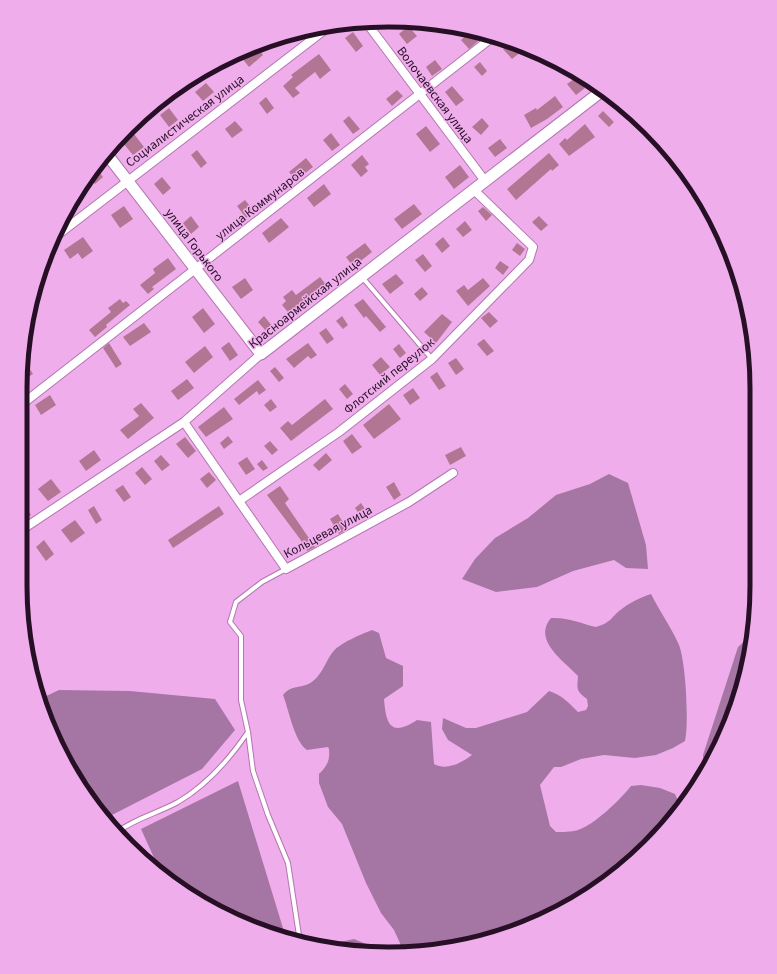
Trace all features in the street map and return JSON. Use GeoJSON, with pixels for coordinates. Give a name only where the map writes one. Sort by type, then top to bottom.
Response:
{"type":"FeatureCollection","features":[{"type":"Feature","properties":{"kind":"street","name":"Волочаевская улица"},"geometry":{"type":"LineString","coordinates":[[370,28],[418,94],[485,181]]}},
{"type":"Feature","properties":{"kind":"street","name":"Социалистическая улица"},"geometry":{"type":"LineString","coordinates":[[63,231],[320,34]]}},
{"type":"Feature","properties":{"kind":"street","name":"улица Коммунаров"},"geometry":{"type":"LineString","coordinates":[[27,400],[488,41]]}},
{"type":"Feature","properties":{"kind":"street","name":"Красноармейская улица"},"geometry":{"type":"LineString","coordinates":[[27,526],[184,422],[261,354],[598,94]]}},
{"type":"Feature","properties":{"kind":"street","name":"улица Горького"},"geometry":{"type":"LineString","coordinates":[[110,158],[261,354]]}},
{"type":"Feature","properties":{"kind":"street","name":"Флотский переулок"},"geometry":{"type":"LineString","coordinates":[[239,501],[339,432],[432,359],[529,260],[533,247],[474,190]]}},
{"type":"Feature","properties":{"kind":"street","name":"Кольцевая улица"},"geometry":{"type":"LineString","coordinates":[[184,422],[286,569],[409,502],[453,473]]}},
{"type":"Feature","properties":{"kind":"lane"},"geometry":{"type":"LineString","coordinates":[[362,277],[432,359]]}},
{"type":"Feature","properties":{"kind":"lane"},"geometry":{"type":"LineString","coordinates":[[286,569],[262,582],[236,602],[230,622],[241,636],[241,700],[248,732],[253,771],[268,816],[288,863],[299,936]]}},
{"type":"Feature","properties":{"kind":"lane"},"geometry":{"type":"LineString","coordinates":[[122,829],[129,824],[178,802],[211,777],[230,758],[248,732]]}},
{"type":"Feature","properties":{"kind":"shaded area"},"geometry":{"type":"Polygon","coordinates":[[[609,474],[628,483],[646,545],[648,569],[626,568],[614,560],[573,571],[537,587],[496,592],[462,579],[475,559],[495,538],[528,518],[556,495],[590,484],[609,474]]]}},
{"type":"Feature","properties":{"kind":"shaded area"},"geometry":{"type":"Polygon","coordinates":[[[651,594],[679,645],[686,693],[687,721],[685,741],[656,755],[635,758],[604,755],[581,759],[561,767],[554,767],[540,785],[550,826],[556,832],[570,832],[578,830],[591,823],[614,805],[631,786],[641,785],[660,788],[675,794],[678,801],[660,824],[627,857],[609,872],[569,899],[527,919],[482,935],[436,944],[401,946],[394,930],[381,913],[366,883],[342,824],[328,807],[319,783],[319,774],[327,763],[329,749],[328,747],[307,750],[302,746],[292,725],[283,695],[290,689],[309,684],[313,681],[319,675],[335,649],[372,630],[379,633],[386,658],[403,666],[403,686],[384,699],[388,722],[396,728],[401,728],[417,720],[431,722],[434,764],[444,767],[454,765],[472,755],[448,740],[442,729],[443,718],[466,728],[476,728],[527,712],[549,691],[562,697],[578,712],[586,710],[588,706],[587,699],[578,690],[578,676],[552,650],[545,634],[546,626],[551,618],[557,618],[568,619],[596,627],[607,622],[619,611],[638,599],[651,594]]]}},
{"type":"Feature","properties":{"kind":"shaded area"},"geometry":{"type":"Polygon","coordinates":[[[746,640],[738,679],[731,702],[713,745],[703,763],[703,755],[738,647],[746,640]]]}},
{"type":"Feature","properties":{"kind":"shaded area"},"geometry":{"type":"Polygon","coordinates":[[[59,690],[130,691],[215,699],[235,730],[202,769],[110,816],[75,766],[64,745],[44,697],[59,690]]]}},
{"type":"Feature","properties":{"kind":"shaded area"},"geometry":{"type":"Polygon","coordinates":[[[238,781],[284,932],[229,910],[208,899],[168,872],[156,862],[141,829],[238,781]]]}},
{"type":"Feature","properties":{"kind":"shaded area"},"geometry":{"type":"Polygon","coordinates":[[[354,939],[366,944],[367,946],[341,944],[340,942],[354,939]]]}},
{"type":"Feature","properties":{"kind":"building"},"geometry":{"type":"Polygon","coordinates":[[[406,28],[410,28],[417,36],[407,44],[399,34],[406,28]]]}},
{"type":"Feature","properties":{"kind":"building"},"geometry":{"type":"Polygon","coordinates":[[[353,32],[363,46],[356,52],[345,38],[353,32]]]}},
{"type":"Feature","properties":{"kind":"building"},"geometry":{"type":"Polygon","coordinates":[[[466,36],[475,37],[478,41],[469,49],[461,40],[466,36]]]}},
{"type":"Feature","properties":{"kind":"building"},"geometry":{"type":"Polygon","coordinates":[[[506,46],[520,52],[512,59],[503,49],[506,46]]]}},
{"type":"Feature","properties":{"kind":"building"},"geometry":{"type":"Polygon","coordinates":[[[260,51],[263,55],[249,67],[242,58],[260,51]]]}},
{"type":"Feature","properties":{"kind":"building"},"geometry":{"type":"Polygon","coordinates":[[[319,54],[331,70],[320,79],[315,72],[295,88],[300,93],[293,98],[283,86],[293,77],[291,75],[319,54]]]}},
{"type":"Feature","properties":{"kind":"building"},"geometry":{"type":"Polygon","coordinates":[[[435,60],[442,69],[432,76],[426,67],[435,60]]]}},
{"type":"Feature","properties":{"kind":"building"},"geometry":{"type":"Polygon","coordinates":[[[480,62],[487,71],[482,76],[474,67],[480,62]]]}},
{"type":"Feature","properties":{"kind":"building"},"geometry":{"type":"Polygon","coordinates":[[[575,79],[581,83],[585,88],[576,95],[567,84],[575,79]]]}},
{"type":"Feature","properties":{"kind":"building"},"geometry":{"type":"Polygon","coordinates":[[[206,83],[214,92],[203,101],[195,92],[206,83]]]}},
{"type":"Feature","properties":{"kind":"building"},"geometry":{"type":"Polygon","coordinates":[[[452,86],[464,100],[456,106],[445,92],[452,86]]]}},
{"type":"Feature","properties":{"kind":"building"},"geometry":{"type":"Polygon","coordinates":[[[397,90],[403,96],[392,106],[386,99],[397,90]]]}},
{"type":"Feature","properties":{"kind":"building"},"geometry":{"type":"Polygon","coordinates":[[[555,96],[563,107],[547,119],[531,128],[524,115],[536,108],[537,110],[555,96]]]}},
{"type":"Feature","properties":{"kind":"building"},"geometry":{"type":"Polygon","coordinates":[[[266,97],[274,108],[267,114],[259,103],[266,97]]]}},
{"type":"Feature","properties":{"kind":"building"},"geometry":{"type":"Polygon","coordinates":[[[169,108],[178,120],[169,127],[160,115],[169,108]]]}},
{"type":"Feature","properties":{"kind":"building"},"geometry":{"type":"Polygon","coordinates":[[[603,111],[614,122],[609,127],[598,116],[603,111]]]}},
{"type":"Feature","properties":{"kind":"building"},"geometry":{"type":"Polygon","coordinates":[[[349,116],[360,129],[353,134],[343,121],[349,116]]]}},
{"type":"Feature","properties":{"kind":"building"},"geometry":{"type":"Polygon","coordinates":[[[482,118],[489,126],[481,135],[472,127],[482,118]]]}},
{"type":"Feature","properties":{"kind":"building"},"geometry":{"type":"Polygon","coordinates":[[[235,121],[243,130],[232,138],[225,129],[235,121]]]}},
{"type":"Feature","properties":{"kind":"building"},"geometry":{"type":"Polygon","coordinates":[[[585,124],[595,137],[569,156],[559,144],[565,138],[567,140],[585,124]]]}},
{"type":"Feature","properties":{"kind":"building"},"geometry":{"type":"Polygon","coordinates":[[[426,126],[440,144],[430,152],[416,134],[426,126]]]}},
{"type":"Feature","properties":{"kind":"building"},"geometry":{"type":"Polygon","coordinates":[[[331,133],[340,145],[332,151],[323,140],[331,133]]]}},
{"type":"Feature","properties":{"kind":"building"},"geometry":{"type":"Polygon","coordinates":[[[134,134],[144,147],[133,155],[123,143],[134,134]]]}},
{"type":"Feature","properties":{"kind":"building"},"geometry":{"type":"Polygon","coordinates":[[[500,139],[507,148],[495,157],[488,148],[500,139]]]}},
{"type":"Feature","properties":{"kind":"building"},"geometry":{"type":"Polygon","coordinates":[[[197,150],[207,163],[201,168],[191,155],[197,150]]]}},
{"type":"Feature","properties":{"kind":"building"},"geometry":{"type":"Polygon","coordinates":[[[549,153],[559,165],[552,171],[551,169],[516,200],[507,189],[549,153]]]}},
{"type":"Feature","properties":{"kind":"building"},"geometry":{"type":"Polygon","coordinates":[[[362,155],[369,164],[365,167],[368,171],[361,177],[351,165],[362,155]]]}},
{"type":"Feature","properties":{"kind":"building"},"geometry":{"type":"Polygon","coordinates":[[[306,158],[313,167],[296,180],[289,172],[306,158]]]}},
{"type":"Feature","properties":{"kind":"building"},"geometry":{"type":"Polygon","coordinates":[[[460,165],[469,177],[454,189],[445,177],[460,165]]]}},
{"type":"Feature","properties":{"kind":"building"},"geometry":{"type":"Polygon","coordinates":[[[99,172],[103,177],[95,184],[93,181],[99,172]]]}},
{"type":"Feature","properties":{"kind":"building"},"geometry":{"type":"Polygon","coordinates":[[[162,177],[171,188],[163,195],[154,184],[162,177]]]}},
{"type":"Feature","properties":{"kind":"building"},"geometry":{"type":"Polygon","coordinates":[[[324,184],[331,194],[314,207],[307,198],[324,184]]]}},
{"type":"Feature","properties":{"kind":"building"},"geometry":{"type":"Polygon","coordinates":[[[245,200],[254,211],[246,218],[237,206],[245,200]]]}},
{"type":"Feature","properties":{"kind":"building"},"geometry":{"type":"Polygon","coordinates":[[[414,204],[422,214],[402,229],[394,219],[414,204]]]}},
{"type":"Feature","properties":{"kind":"building"},"geometry":{"type":"Polygon","coordinates":[[[124,206],[133,219],[120,228],[111,215],[124,206]]]}},
{"type":"Feature","properties":{"kind":"building"},"geometry":{"type":"Polygon","coordinates":[[[483,207],[492,215],[486,221],[478,211],[483,207]]]}},
{"type":"Feature","properties":{"kind":"building"},"geometry":{"type":"Polygon","coordinates":[[[191,216],[199,227],[191,234],[183,223],[191,216]]]}},
{"type":"Feature","properties":{"kind":"building"},"geometry":{"type":"Polygon","coordinates":[[[539,216],[548,225],[541,231],[532,222],[539,216]]]}},
{"type":"Feature","properties":{"kind":"building"},"geometry":{"type":"Polygon","coordinates":[[[281,218],[289,227],[269,243],[262,233],[281,218]]]}},
{"type":"Feature","properties":{"kind":"building"},"geometry":{"type":"Polygon","coordinates":[[[465,221],[472,230],[463,237],[456,229],[465,221]]]}},
{"type":"Feature","properties":{"kind":"building"},"geometry":{"type":"Polygon","coordinates":[[[83,237],[93,251],[82,259],[78,253],[70,259],[64,250],[83,237]]]}},
{"type":"Feature","properties":{"kind":"building"},"geometry":{"type":"Polygon","coordinates":[[[443,237],[450,246],[442,253],[435,244],[443,237]]]}},
{"type":"Feature","properties":{"kind":"building"},"geometry":{"type":"Polygon","coordinates":[[[365,243],[372,252],[353,267],[346,257],[365,243]]]}},
{"type":"Feature","properties":{"kind":"building"},"geometry":{"type":"Polygon","coordinates":[[[517,243],[525,249],[520,256],[512,250],[517,243]]]}},
{"type":"Feature","properties":{"kind":"building"},"geometry":{"type":"Polygon","coordinates":[[[423,254],[432,266],[425,272],[415,260],[423,254]]]}},
{"type":"Feature","properties":{"kind":"building"},"geometry":{"type":"Polygon","coordinates":[[[168,258],[176,269],[152,287],[154,289],[148,294],[140,285],[155,273],[153,269],[168,258]]]}},
{"type":"Feature","properties":{"kind":"building"},"geometry":{"type":"Polygon","coordinates":[[[500,261],[509,267],[503,275],[495,268],[500,261]]]}},
{"type":"Feature","properties":{"kind":"building"},"geometry":{"type":"Polygon","coordinates":[[[396,274],[404,283],[390,294],[382,284],[396,274]]]}},
{"type":"Feature","properties":{"kind":"building"},"geometry":{"type":"Polygon","coordinates":[[[320,277],[327,286],[315,295],[314,293],[294,311],[292,309],[288,312],[282,305],[286,301],[283,297],[292,290],[296,295],[320,277]]]}},
{"type":"Feature","properties":{"kind":"building"},"geometry":{"type":"Polygon","coordinates":[[[245,278],[253,290],[241,299],[232,287],[245,278]]]}},
{"type":"Feature","properties":{"kind":"building"},"geometry":{"type":"Polygon","coordinates":[[[483,278],[490,286],[468,306],[456,291],[464,285],[468,290],[483,278]]]}},
{"type":"Feature","properties":{"kind":"building"},"geometry":{"type":"Polygon","coordinates":[[[422,287],[428,294],[420,301],[414,294],[422,287]]]}},
{"type":"Feature","properties":{"kind":"building"},"geometry":{"type":"Polygon","coordinates":[[[120,299],[123,303],[126,301],[130,305],[106,325],[107,327],[95,337],[89,330],[111,312],[108,308],[120,299]]]}},
{"type":"Feature","properties":{"kind":"building"},"geometry":{"type":"Polygon","coordinates":[[[363,299],[386,327],[380,332],[366,316],[364,318],[354,305],[363,299]]]}},
{"type":"Feature","properties":{"kind":"building"},"geometry":{"type":"Polygon","coordinates":[[[203,308],[215,324],[204,333],[192,317],[203,308]]]}},
{"type":"Feature","properties":{"kind":"building"},"geometry":{"type":"Polygon","coordinates":[[[489,312],[498,321],[490,328],[481,318],[489,312]]]}},
{"type":"Feature","properties":{"kind":"building"},"geometry":{"type":"Polygon","coordinates":[[[442,314],[452,322],[436,343],[424,332],[442,314]]]}},
{"type":"Feature","properties":{"kind":"building"},"geometry":{"type":"Polygon","coordinates":[[[264,316],[273,327],[267,332],[258,322],[264,316]]]}},
{"type":"Feature","properties":{"kind":"building"},"geometry":{"type":"Polygon","coordinates":[[[342,316],[348,325],[343,329],[336,321],[342,316]]]}},
{"type":"Feature","properties":{"kind":"building"},"geometry":{"type":"Polygon","coordinates":[[[144,323],[151,332],[130,346],[123,337],[144,323]]]}},
{"type":"Feature","properties":{"kind":"building"},"geometry":{"type":"Polygon","coordinates":[[[326,328],[334,339],[327,344],[319,333],[326,328]]]}},
{"type":"Feature","properties":{"kind":"building"},"geometry":{"type":"Polygon","coordinates":[[[484,339],[494,351],[487,356],[477,344],[484,339]]]}},
{"type":"Feature","properties":{"kind":"building"},"geometry":{"type":"Polygon","coordinates":[[[229,342],[238,355],[230,361],[221,348],[229,342]]]}},
{"type":"Feature","properties":{"kind":"building"},"geometry":{"type":"Polygon","coordinates":[[[109,343],[122,364],[116,368],[103,348],[109,343]]]}},
{"type":"Feature","properties":{"kind":"building"},"geometry":{"type":"Polygon","coordinates":[[[308,343],[317,355],[311,359],[308,356],[294,368],[286,359],[308,343]]]}},
{"type":"Feature","properties":{"kind":"building"},"geometry":{"type":"Polygon","coordinates":[[[399,344],[406,353],[400,358],[393,349],[399,344]]]}},
{"type":"Feature","properties":{"kind":"building"},"geometry":{"type":"Polygon","coordinates":[[[205,346],[213,357],[194,373],[185,362],[205,346]]]}},
{"type":"Feature","properties":{"kind":"building"},"geometry":{"type":"Polygon","coordinates":[[[381,357],[390,367],[380,375],[372,365],[381,357]]]}},
{"type":"Feature","properties":{"kind":"building"},"geometry":{"type":"Polygon","coordinates":[[[456,358],[464,369],[456,375],[448,363],[456,358]]]}},
{"type":"Feature","properties":{"kind":"building"},"geometry":{"type":"Polygon","coordinates":[[[28,366],[33,374],[27,377],[28,366]]]}},
{"type":"Feature","properties":{"kind":"building"},"geometry":{"type":"Polygon","coordinates":[[[275,367],[284,378],[279,382],[270,371],[275,367]]]}},
{"type":"Feature","properties":{"kind":"building"},"geometry":{"type":"Polygon","coordinates":[[[437,372],[446,386],[439,390],[430,377],[437,372]]]}},
{"type":"Feature","properties":{"kind":"building"},"geometry":{"type":"Polygon","coordinates":[[[187,379],[194,388],[178,400],[171,391],[187,379]]]}},
{"type":"Feature","properties":{"kind":"building"},"geometry":{"type":"Polygon","coordinates":[[[258,380],[266,390],[259,395],[257,391],[239,405],[234,399],[258,380]]]}},
{"type":"Feature","properties":{"kind":"building"},"geometry":{"type":"Polygon","coordinates":[[[345,384],[353,394],[347,399],[339,389],[345,384]]]}},
{"type":"Feature","properties":{"kind":"building"},"geometry":{"type":"Polygon","coordinates":[[[413,388],[420,398],[410,405],[403,395],[413,388]]]}},
{"type":"Feature","properties":{"kind":"building"},"geometry":{"type":"Polygon","coordinates":[[[50,395],[56,405],[41,415],[35,405],[50,395]]]}},
{"type":"Feature","properties":{"kind":"building"},"geometry":{"type":"Polygon","coordinates":[[[271,399],[277,407],[270,412],[264,405],[271,399]]]}},
{"type":"Feature","properties":{"kind":"building"},"geometry":{"type":"Polygon","coordinates":[[[325,399],[333,409],[291,441],[280,428],[288,421],[292,425],[325,399]]]}},
{"type":"Feature","properties":{"kind":"building"},"geometry":{"type":"Polygon","coordinates":[[[141,403],[154,418],[128,439],[120,430],[139,416],[133,409],[141,403]]]}},
{"type":"Feature","properties":{"kind":"building"},"geometry":{"type":"Polygon","coordinates":[[[389,404],[401,419],[374,439],[363,425],[389,404]]]}},
{"type":"Feature","properties":{"kind":"building"},"geometry":{"type":"Polygon","coordinates":[[[224,407],[233,419],[206,437],[198,427],[224,407]]]}},
{"type":"Feature","properties":{"kind":"building"},"geometry":{"type":"Polygon","coordinates":[[[352,434],[362,447],[352,454],[343,441],[352,434]]]}},
{"type":"Feature","properties":{"kind":"building"},"geometry":{"type":"Polygon","coordinates":[[[228,436],[233,442],[224,449],[220,443],[228,436]]]}},
{"type":"Feature","properties":{"kind":"building"},"geometry":{"type":"Polygon","coordinates":[[[185,437],[196,451],[188,458],[176,444],[185,437]]]}},
{"type":"Feature","properties":{"kind":"building"},"geometry":{"type":"Polygon","coordinates":[[[270,441],[278,450],[272,455],[264,446],[270,441]]]}},
{"type":"Feature","properties":{"kind":"building"},"geometry":{"type":"Polygon","coordinates":[[[461,447],[466,456],[450,465],[445,455],[461,447]]]}},
{"type":"Feature","properties":{"kind":"building"},"geometry":{"type":"Polygon","coordinates":[[[94,450],[101,460],[86,471],[79,461],[94,450]]]}},
{"type":"Feature","properties":{"kind":"building"},"geometry":{"type":"Polygon","coordinates":[[[326,453],[332,460],[319,471],[313,465],[326,453]]]}},
{"type":"Feature","properties":{"kind":"building"},"geometry":{"type":"Polygon","coordinates":[[[161,455],[170,465],[162,471],[154,461],[161,455]]]}},
{"type":"Feature","properties":{"kind":"building"},"geometry":{"type":"Polygon","coordinates":[[[247,457],[255,469],[246,475],[238,463],[247,457]]]}},
{"type":"Feature","properties":{"kind":"building"},"geometry":{"type":"Polygon","coordinates":[[[262,460],[268,468],[263,471],[257,464],[262,460]]]}},
{"type":"Feature","properties":{"kind":"building"},"geometry":{"type":"Polygon","coordinates":[[[142,467],[152,479],[145,485],[135,473],[142,467]]]}},
{"type":"Feature","properties":{"kind":"building"},"geometry":{"type":"Polygon","coordinates":[[[209,472],[216,480],[207,488],[200,479],[209,472]]]}},
{"type":"Feature","properties":{"kind":"building"},"geometry":{"type":"Polygon","coordinates":[[[51,479],[61,492],[48,501],[38,489],[51,479]]]}},
{"type":"Feature","properties":{"kind":"building"},"geometry":{"type":"Polygon","coordinates":[[[394,482],[401,495],[394,500],[386,487],[394,482]]]}},
{"type":"Feature","properties":{"kind":"building"},"geometry":{"type":"Polygon","coordinates":[[[123,485],[131,497],[124,502],[115,490],[123,485]]]}},
{"type":"Feature","properties":{"kind":"building"},"geometry":{"type":"Polygon","coordinates":[[[280,486],[289,499],[285,503],[315,547],[307,551],[300,539],[267,495],[280,486]]]}},
{"type":"Feature","properties":{"kind":"building"},"geometry":{"type":"Polygon","coordinates":[[[361,503],[368,514],[362,518],[355,508],[361,503]]]}},
{"type":"Feature","properties":{"kind":"building"},"geometry":{"type":"Polygon","coordinates":[[[94,506],[102,520],[96,524],[88,510],[94,506]]]}},
{"type":"Feature","properties":{"kind":"building"},"geometry":{"type":"Polygon","coordinates":[[[219,506],[224,514],[173,548],[168,540],[219,506]]]}},
{"type":"Feature","properties":{"kind":"building"},"geometry":{"type":"Polygon","coordinates":[[[27,508],[31,515],[27,518],[27,508]]]}},
{"type":"Feature","properties":{"kind":"building"},"geometry":{"type":"Polygon","coordinates":[[[338,514],[347,529],[339,534],[330,519],[338,514]]]}},
{"type":"Feature","properties":{"kind":"building"},"geometry":{"type":"Polygon","coordinates":[[[75,520],[85,533],[71,543],[61,530],[75,520]]]}},
{"type":"Feature","properties":{"kind":"building"},"geometry":{"type":"Polygon","coordinates":[[[44,540],[54,554],[46,561],[36,547],[44,540]]]}}]}
